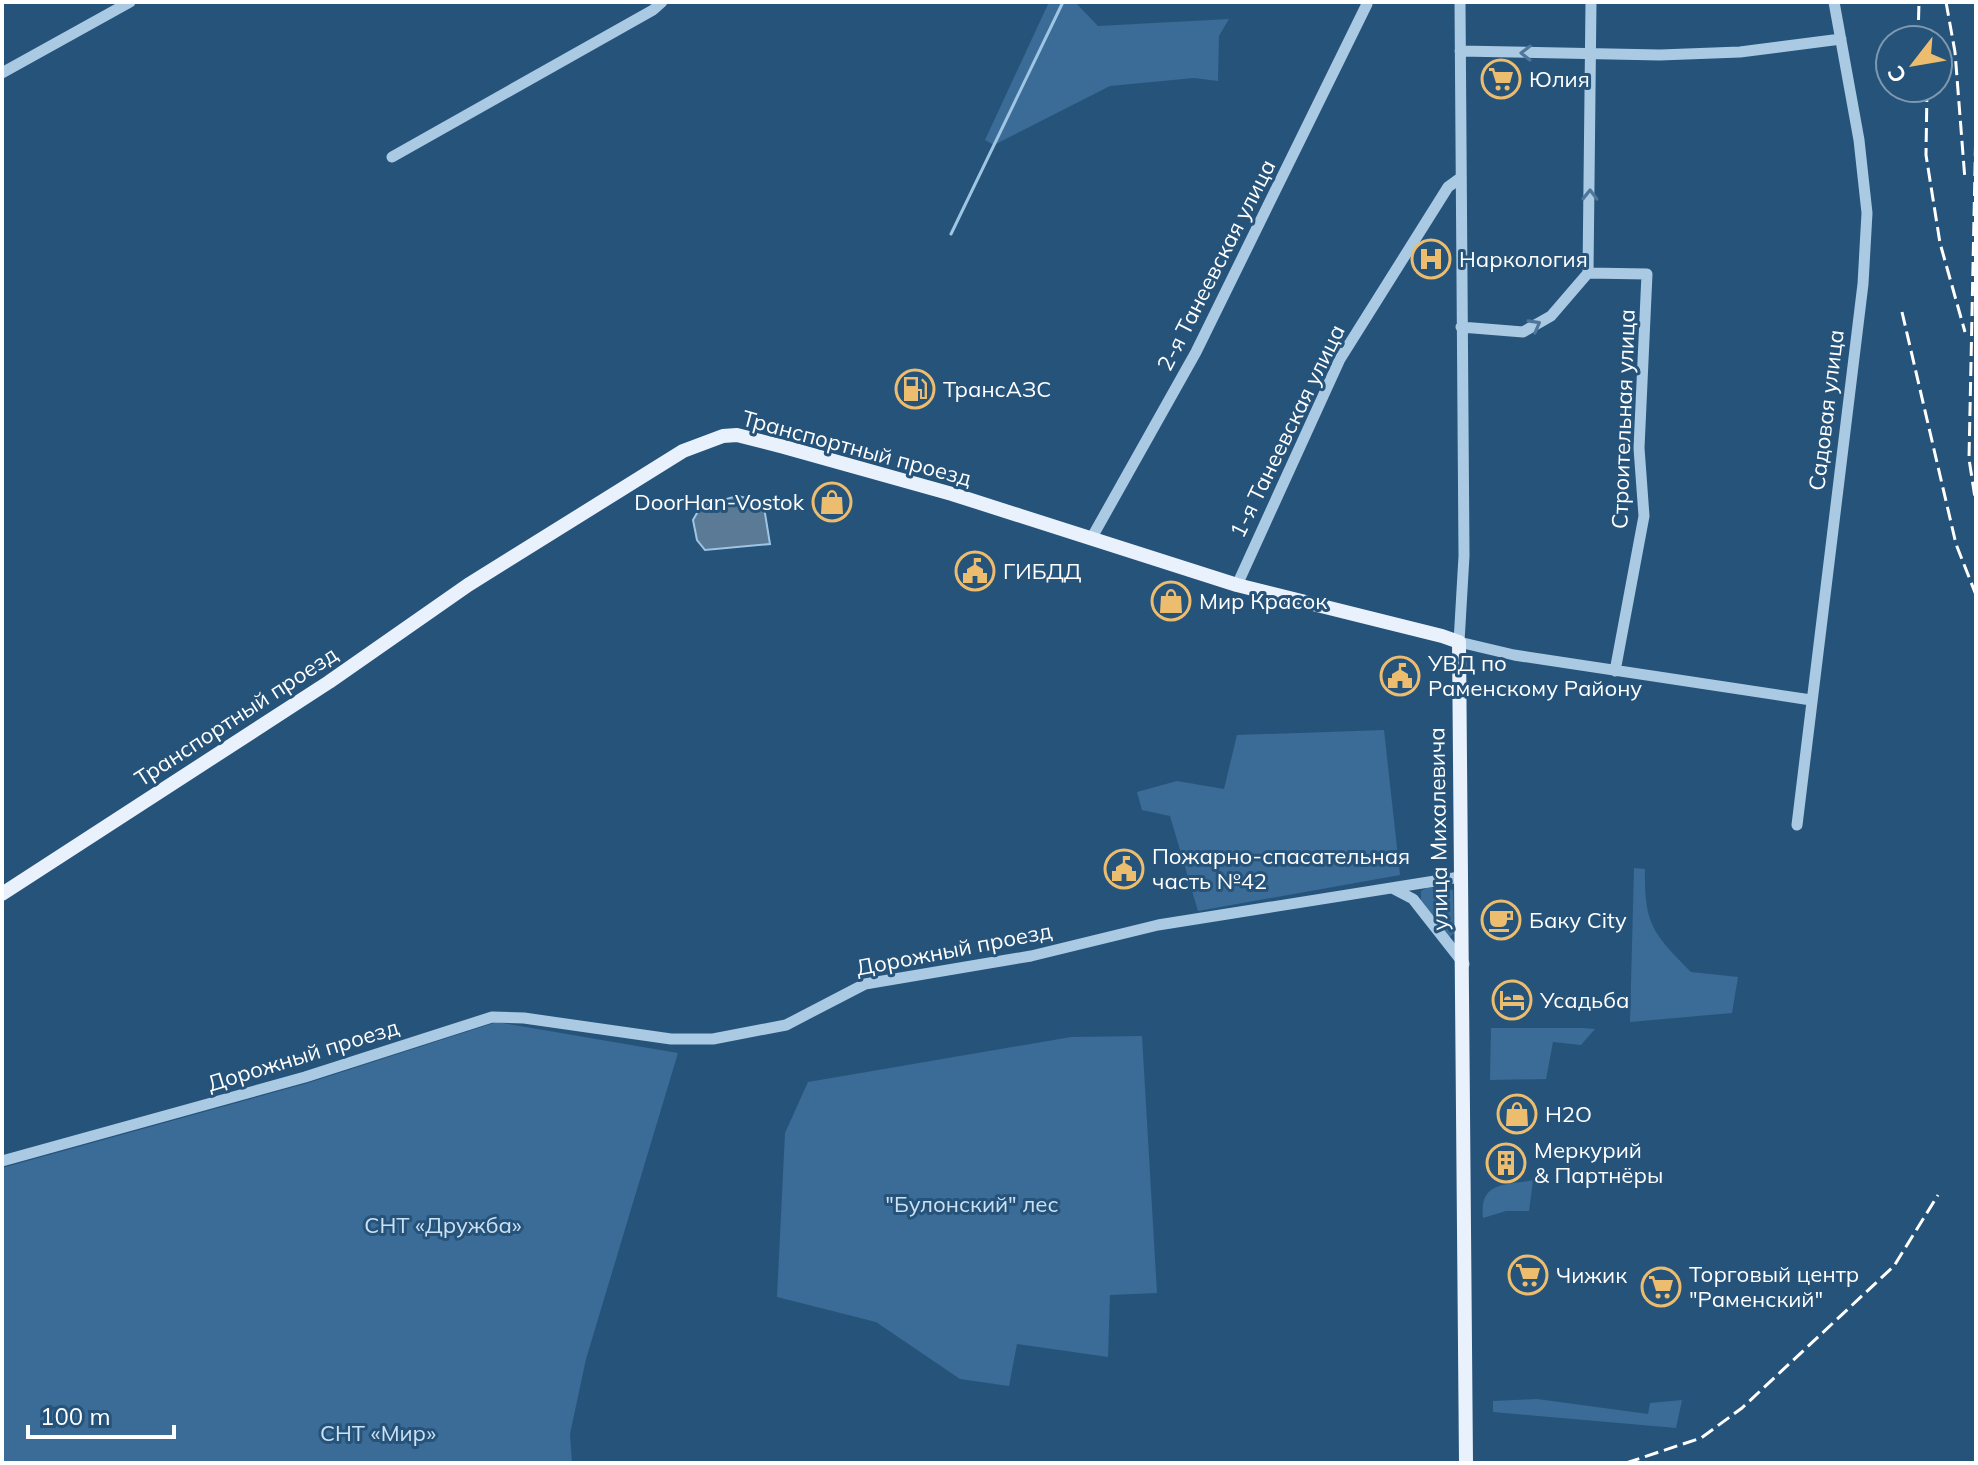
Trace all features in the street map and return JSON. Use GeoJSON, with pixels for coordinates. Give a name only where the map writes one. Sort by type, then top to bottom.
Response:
{"type":"FeatureCollection","features":[{"type":"Feature","properties":{"kind":"main road","name":"Транспортный проезд"},"geometry":{"type":"LineString","coordinates":[[2,894],[329,682],[468,585],[683,451],[707,440],[737,435],[784,447],[1237,585],[1417,627],[1459,642]]}},
{"type":"Feature","properties":{"kind":"main road","name":"улица Михалевича"},"geometry":{"type":"LineString","coordinates":[[1459,642],[1466,1463]]}},
{"type":"Feature","properties":{"kind":"street"},"geometry":{"type":"LineString","coordinates":[[2,73],[130,2]]}},
{"type":"Feature","properties":{"kind":"street"},"geometry":{"type":"LineString","coordinates":[[392,157],[653,10],[662,2]]}},
{"type":"Feature","properties":{"kind":"street","name":"улица Михалевича"},"geometry":{"type":"LineString","coordinates":[[1459,642],[1464,556],[1460,2]]}},
{"type":"Feature","properties":{"kind":"street"},"geometry":{"type":"LineString","coordinates":[[1461,327],[1523,332],[1551,316],[1588,273],[1593,54],[1591,2]]}},
{"type":"Feature","properties":{"kind":"street","name":"Садовая улица"},"geometry":{"type":"LineString","coordinates":[[1797,825],[1863,284],[1867,213],[1834,2]]}},
{"type":"Feature","properties":{"kind":"street","name":"2-я Танеевская улица"},"geometry":{"type":"LineString","coordinates":[[1091,539],[1196,352],[1367,4]]}},
{"type":"Feature","properties":{"kind":"street"},"geometry":{"type":"LineString","coordinates":[[1460,51],[1593,54],[1740,52],[1841,39]]}},
{"type":"Feature","properties":{"kind":"street","name":"1-я Танеевская улица"},"geometry":{"type":"LineString","coordinates":[[1237,585],[1340,359],[1448,187],[1459,179]]}},
{"type":"Feature","properties":{"kind":"street","name":"Строительная улица"},"geometry":{"type":"LineString","coordinates":[[1588,273],[1647,274],[1639,448],[1644,516],[1615,671]]}},
{"type":"Feature","properties":{"kind":"street","name":"Транспортный проезд"},"geometry":{"type":"LineString","coordinates":[[1459,642],[1471,648],[1811,700]]}},
{"type":"Feature","properties":{"kind":"street","name":"Дорожный проезд"},"geometry":{"type":"LineString","coordinates":[[2,1161],[305,1077],[492,1017],[524,1018],[671,1039],[713,1039],[786,1025],[865,984],[1031,956],[1158,925],[1379,887],[1460,877]]}},
{"type":"Feature","properties":{"kind":"street"},"geometry":{"type":"LineString","coordinates":[[1379,887],[1406,892],[1464,964]]}},
{"type":"Feature","properties":{"kind":"green space"},"geometry":{"type":"Polygon","coordinates":[[[1049,2],[1075,2],[1098,26],[1229,19],[1219,36],[1218,81],[1194,78],[1110,86],[994,145],[985,140],[1049,2]]]}},
{"type":"Feature","properties":{"kind":"green space"},"geometry":{"type":"Polygon","coordinates":[[[1384,730],[1400,875],[1198,911],[1170,816],[1142,810],[1137,792],[1177,781],[1224,789],[1237,735],[1384,730]]]}},
{"type":"Feature","properties":{"kind":"green space"},"geometry":{"type":"Polygon","coordinates":[[[1634,868],[1645,869],[1646,903],[1653,927],[1678,959],[1691,972],[1738,977],[1732,1013],[1630,1022],[1634,868]]]}},
{"type":"Feature","properties":{"kind":"green space"},"geometry":{"type":"Polygon","coordinates":[[[1428,887],[1453,890],[1454,933],[1450,937],[1421,901],[1421,891],[1428,887]]]}},
{"type":"Feature","properties":{"kind":"green space","name":"СНТ «Дружба»"},"geometry":{"type":"Polygon","coordinates":[[[497,1022],[678,1053],[586,1359],[570,1434],[572,1463],[2,1463],[2,1168],[308,1083],[497,1022]]]}},
{"type":"Feature","properties":{"kind":"green space"},"geometry":{"type":"Polygon","coordinates":[[[1491,1028],[1595,1029],[1581,1045],[1553,1042],[1546,1079],[1490,1080],[1491,1028]]]}},
{"type":"Feature","properties":{"kind":"green space","name":"\"Булонский\" лес"},"geometry":{"type":"Polygon","coordinates":[[[1142,1036],[1157,1293],[1110,1295],[1108,1357],[1017,1344],[1009,1386],[960,1379],[876,1322],[777,1297],[785,1133],[808,1082],[1071,1037],[1142,1036]]]}},
{"type":"Feature","properties":{"kind":"green space"},"geometry":{"type":"Polygon","coordinates":[[[1533,1180],[1529,1211],[1506,1211],[1483,1218],[1485,1197],[1490,1191],[1533,1180]]]}},
{"type":"Feature","properties":{"kind":"green space"},"geometry":{"type":"Polygon","coordinates":[[[1537,1399],[1648,1414],[1650,1403],[1682,1400],[1676,1428],[1493,1412],[1493,1401],[1537,1399]]]}},
{"type":"Feature","properties":{"kind":"shaded area"},"geometry":{"type":"Polygon","coordinates":[[[737,496],[763,501],[770,544],[705,550],[697,540],[693,520],[701,506],[737,496]]]}},
{"type":"Feature","properties":{"kind":"waterway"},"geometry":{"type":"LineString","coordinates":[[951,234],[1063,2]]}},
{"type":"Feature","properties":{"kind":"railway"},"geometry":{"type":"LineString","coordinates":[[1918,24],[1919,2]]}},
{"type":"Feature","properties":{"kind":"railway"},"geometry":{"type":"LineString","coordinates":[[1946,2],[1955,52],[1965,180]]}},
{"type":"Feature","properties":{"kind":"railway"},"geometry":{"type":"LineString","coordinates":[[1927,104],[1926,155],[1940,243],[1965,332]]}},
{"type":"Feature","properties":{"kind":"railway"},"geometry":{"type":"LineString","coordinates":[[1976,122],[1969,459],[1976,504]]}},
{"type":"Feature","properties":{"kind":"railway"},"geometry":{"type":"LineString","coordinates":[[1902,312],[1956,544],[1976,595]]}},
{"type":"Feature","properties":{"kind":"railway"},"geometry":{"type":"LineString","coordinates":[[1626,1463],[1701,1438],[1742,1408],[1894,1266],[1938,1195]]}},
{"type":"Feature","properties":{"kind":"place","name":"Юлия"},"geometry":{"type":"Point","coordinates":[1501,79]}},
{"type":"Feature","properties":{"kind":"place","name":"Наркология"},"geometry":{"type":"Point","coordinates":[1431,259]}},
{"type":"Feature","properties":{"kind":"place","name":"ТрансАЗС"},"geometry":{"type":"Point","coordinates":[915,389]}},
{"type":"Feature","properties":{"kind":"place","name":"DoorHan-Vostok"},"geometry":{"type":"Point","coordinates":[832,502]}},
{"type":"Feature","properties":{"kind":"place","name":"ГИБДД"},"geometry":{"type":"Point","coordinates":[975,571]}},
{"type":"Feature","properties":{"kind":"place","name":"Мир Красок"},"geometry":{"type":"Point","coordinates":[1171,601]}},
{"type":"Feature","properties":{"kind":"place","name":"УВД по Раменскому Району"},"geometry":{"type":"Point","coordinates":[1400,676]}},
{"type":"Feature","properties":{"kind":"place","name":"Пожарно-спасательная часть №42"},"geometry":{"type":"Point","coordinates":[1124,869]}},
{"type":"Feature","properties":{"kind":"place","name":"Баку City"},"geometry":{"type":"Point","coordinates":[1501,920]}},
{"type":"Feature","properties":{"kind":"place","name":"Усадьба"},"geometry":{"type":"Point","coordinates":[1512,1000]}},
{"type":"Feature","properties":{"kind":"place","name":"H2O"},"geometry":{"type":"Point","coordinates":[1517,1114]}},
{"type":"Feature","properties":{"kind":"place","name":"Меркурий & Партнёры"},"geometry":{"type":"Point","coordinates":[1506,1163]}},
{"type":"Feature","properties":{"kind":"place","name":"Чижик"},"geometry":{"type":"Point","coordinates":[1528,1275]}},
{"type":"Feature","properties":{"kind":"place","name":"Торговый центр \"Раменский\""},"geometry":{"type":"Point","coordinates":[1661,1287]}},
{"type":"Feature","properties":{"kind":"park label","name":"СНТ «Мир»"},"geometry":{"type":"Point","coordinates":[378,1433]}}]}
